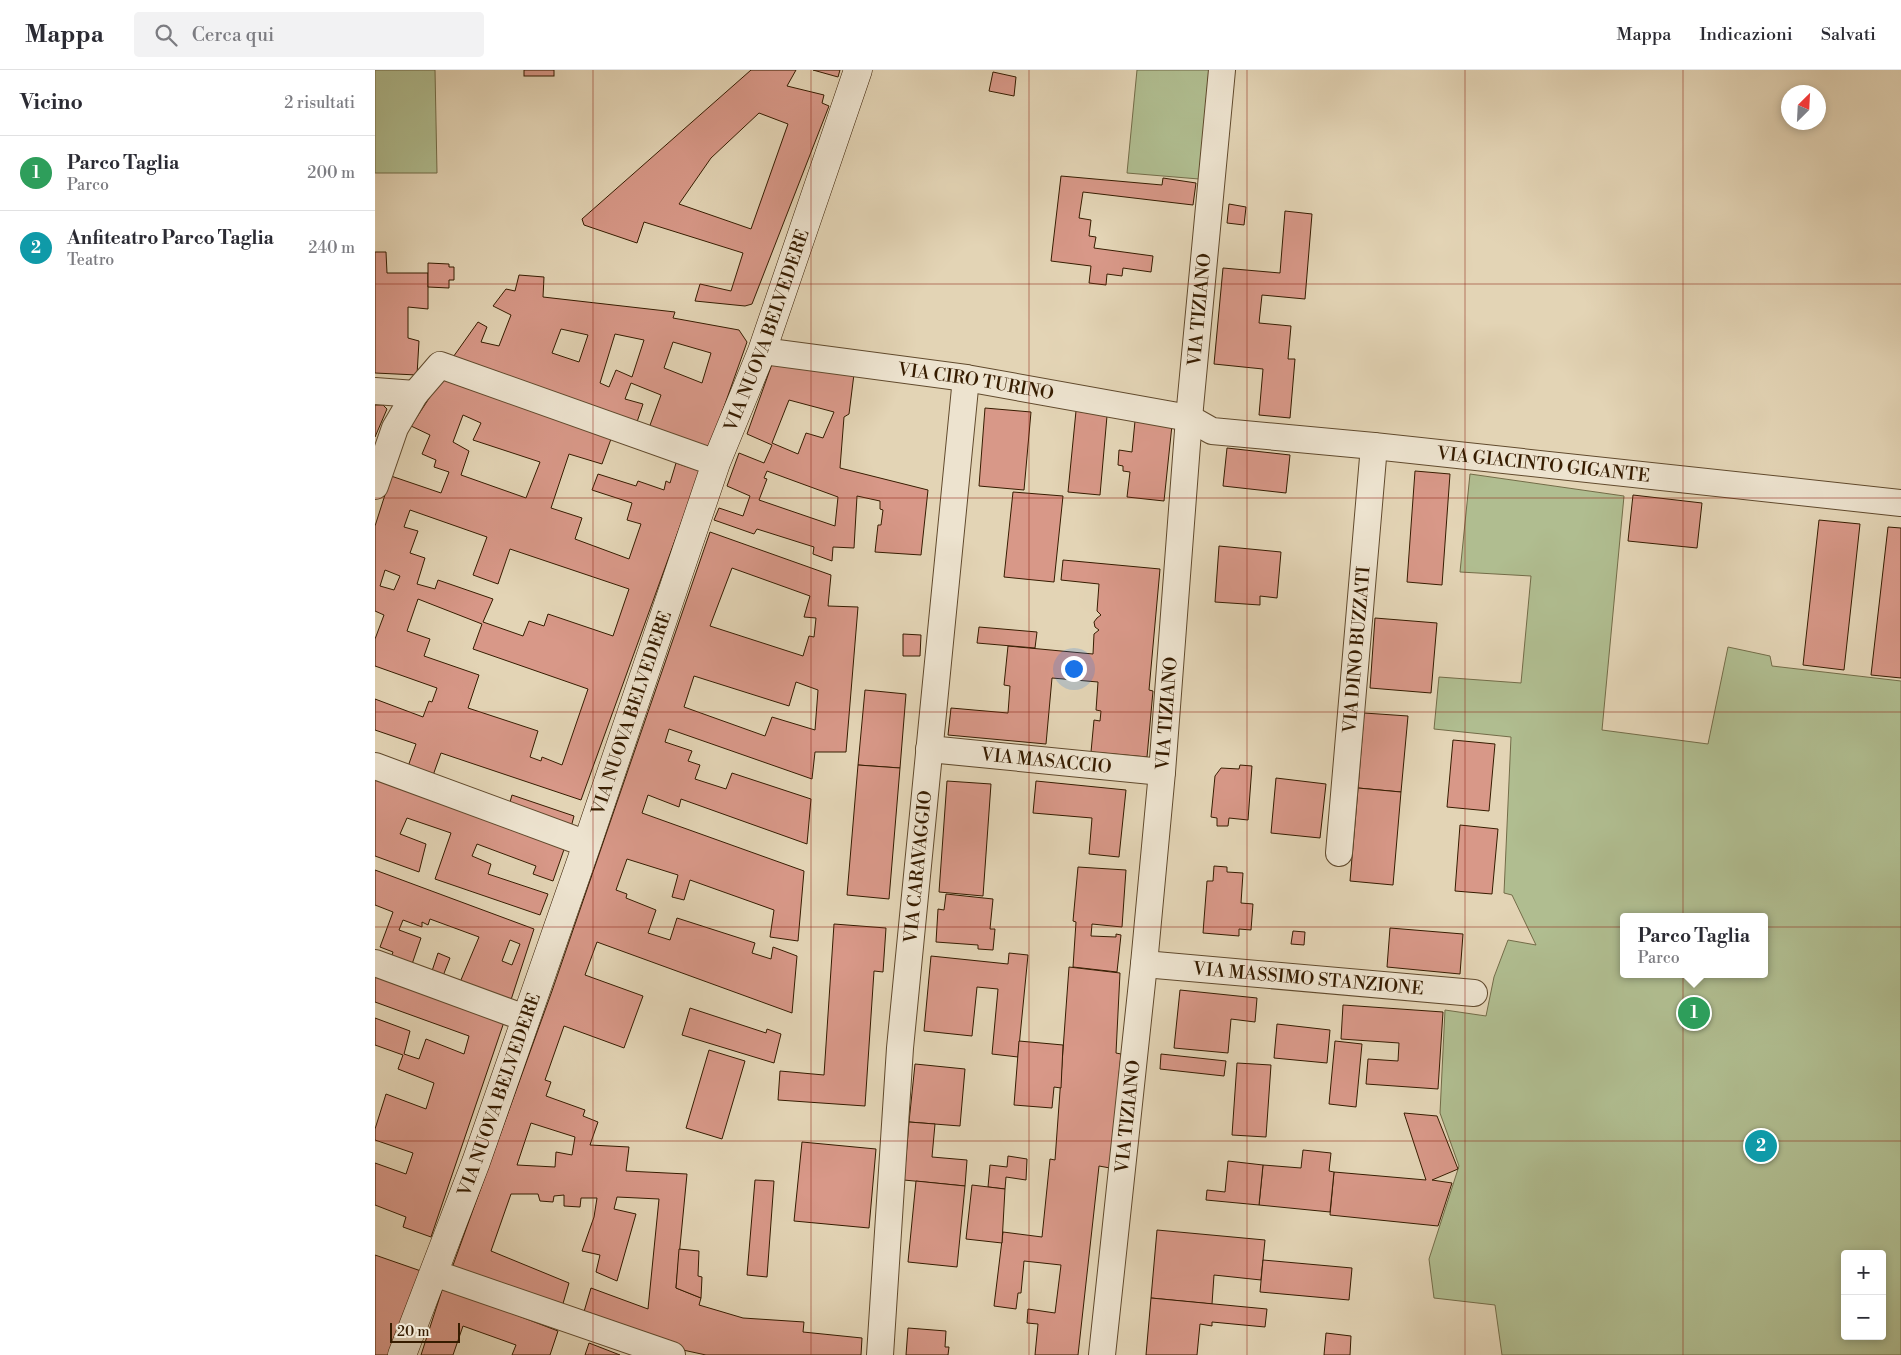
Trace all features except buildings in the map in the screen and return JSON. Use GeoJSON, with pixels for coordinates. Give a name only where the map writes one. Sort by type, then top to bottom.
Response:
{"type":"FeatureCollection","features":[{"type":"Feature","properties":{"kind":"street","name":"VIA NUOVA BELVEDERE"},"geometry":{"type":"LineString","coordinates":[[402,1355],[476,1162],[717,463],[762,350],[858,70]]}},
{"type":"Feature","properties":{"kind":"street","name":"VIA TIZIANO"},"geometry":{"type":"LineString","coordinates":[[1102,1355],[1144,964],[1162,772],[1189,418],[1222,70]]}},
{"type":"Feature","properties":{"kind":"street","name":"VIA CIRO TURINO"},"geometry":{"type":"LineString","coordinates":[[762,350],[966,378],[1189,418]]}},
{"type":"Feature","properties":{"kind":"street"},"geometry":{"type":"LineString","coordinates":[[375,486],[395,428],[415,394],[440,365],[717,463]]}},
{"type":"Feature","properties":{"kind":"street","name":"VIA CARAVAGGIO"},"geometry":{"type":"LineString","coordinates":[[880,1355],[900,1048],[966,378]]}},
{"type":"Feature","properties":{"kind":"street"},"geometry":{"type":"LineString","coordinates":[[375,391],[415,394]]}},
{"type":"Feature","properties":{"kind":"street","name":"VIA GIACINTO GIGANTE"},"geometry":{"type":"LineString","coordinates":[[1189,418],[1212,431],[1374,446],[1901,503]]}},
{"type":"Feature","properties":{"kind":"street","name":"VIA DINO BUZZATI"},"geometry":{"type":"LineString","coordinates":[[1339,853],[1374,446]]}},
{"type":"Feature","properties":{"kind":"street","name":"VIA MASACCIO"},"geometry":{"type":"LineString","coordinates":[[929,749],[1162,772]]}},
{"type":"Feature","properties":{"kind":"street"},"geometry":{"type":"LineString","coordinates":[[375,766],[587,844]]}},
{"type":"Feature","properties":{"kind":"street"},"geometry":{"type":"LineString","coordinates":[[375,963],[525,1018]]}},
{"type":"Feature","properties":{"kind":"street","name":"VIA MASSIMO STANZIONE"},"geometry":{"type":"LineString","coordinates":[[1144,964],[1474,993]]}},
{"type":"Feature","properties":{"kind":"street"},"geometry":{"type":"LineString","coordinates":[[434,1273],[672,1355]]}},
{"type":"Feature","properties":{"kind":"green space"},"geometry":{"type":"Polygon","coordinates":[[[375,70],[435,70],[437,173],[375,173],[375,70]]]}},
{"type":"Feature","properties":{"kind":"green space"},"geometry":{"type":"Polygon","coordinates":[[[1137,70],[1209,70],[1199,179],[1127,173],[1137,70]]]}},
{"type":"Feature","properties":{"kind":"green space"},"geometry":{"type":"Polygon","coordinates":[[[1470,474],[1624,496],[1602,730],[1708,744],[1728,647],[1770,656],[1772,666],[1901,681],[1901,1355],[1502,1355],[1495,1305],[1434,1298],[1429,1259],[1459,1166],[1440,1113],[1445,1010],[1486,1016],[1494,977],[1508,940],[1536,945],[1512,895],[1504,893],[1511,737],[1434,729],[1439,677],[1521,683],[1531,576],[1460,572],[1470,474]]]}},
{"type":"Feature","properties":{"kind":"place","name":"Parco Taglia"},"geometry":{"type":"Point","coordinates":[1694,1013]}},
{"type":"Feature","properties":{"kind":"place","name":"Anfiteatro Parco Taglia"},"geometry":{"type":"Point","coordinates":[1761,1146]}}]}
